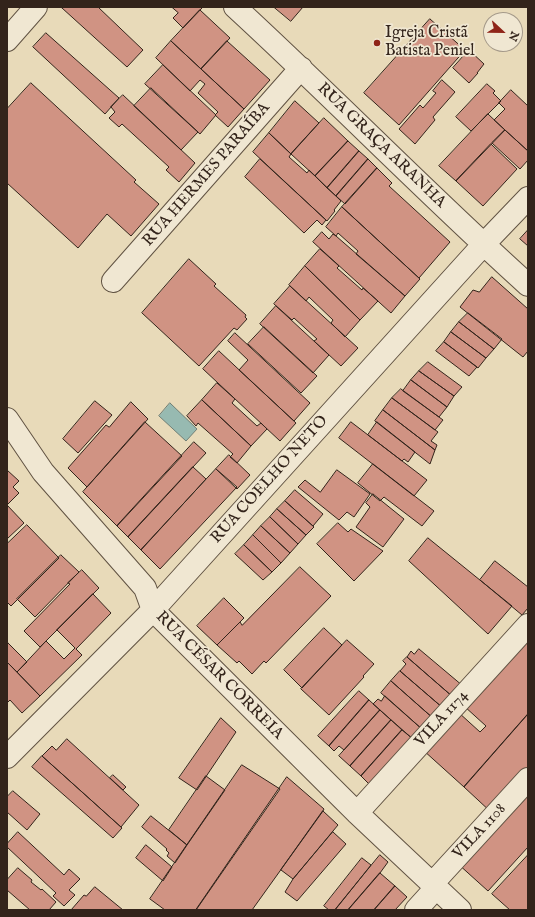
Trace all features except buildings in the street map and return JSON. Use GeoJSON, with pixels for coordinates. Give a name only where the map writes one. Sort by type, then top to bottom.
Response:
{"type":"FeatureCollection","features":[{"type":"Feature","properties":{"kind":"street"},"geometry":{"type":"LineString","coordinates":[[7,40],[36,7]]}},
{"type":"Feature","properties":{"kind":"street","name":"RUA GRAÇA ARANHA"},"geometry":{"type":"LineString","coordinates":[[235,7],[301,68],[483,245],[528,285]]}},
{"type":"Feature","properties":{"kind":"street","name":"RUA HERMES PARAÍBA"},"geometry":{"type":"LineString","coordinates":[[113,281],[301,68]]}},
{"type":"Feature","properties":{"kind":"street","name":"RUA COELHO NETO"},"geometry":{"type":"LineString","coordinates":[[7,757],[152,610],[483,245],[528,198]]}},
{"type":"Feature","properties":{"kind":"street","name":"RUA CÉSAR CORREIA"},"geometry":{"type":"LineString","coordinates":[[7,419],[43,472],[145,588],[152,610],[357,812],[460,910]]}},
{"type":"Feature","properties":{"kind":"street","name":"VILA 1174"},"geometry":{"type":"LineString","coordinates":[[357,812],[528,625]]}},
{"type":"Feature","properties":{"kind":"street","name":"VILA 1108"},"geometry":{"type":"LineString","coordinates":[[416,910],[434,886],[528,780]]}},
{"type":"Feature","properties":{"kind":"water"},"geometry":{"type":"Polygon","coordinates":[[[170,403],[197,429],[186,441],[159,416],[170,403]]]}},
{"type":"Feature","properties":{"kind":"place","name":"Igreja Cristã Batista Peniel"},"geometry":{"type":"Point","coordinates":[377,43]}}]}
